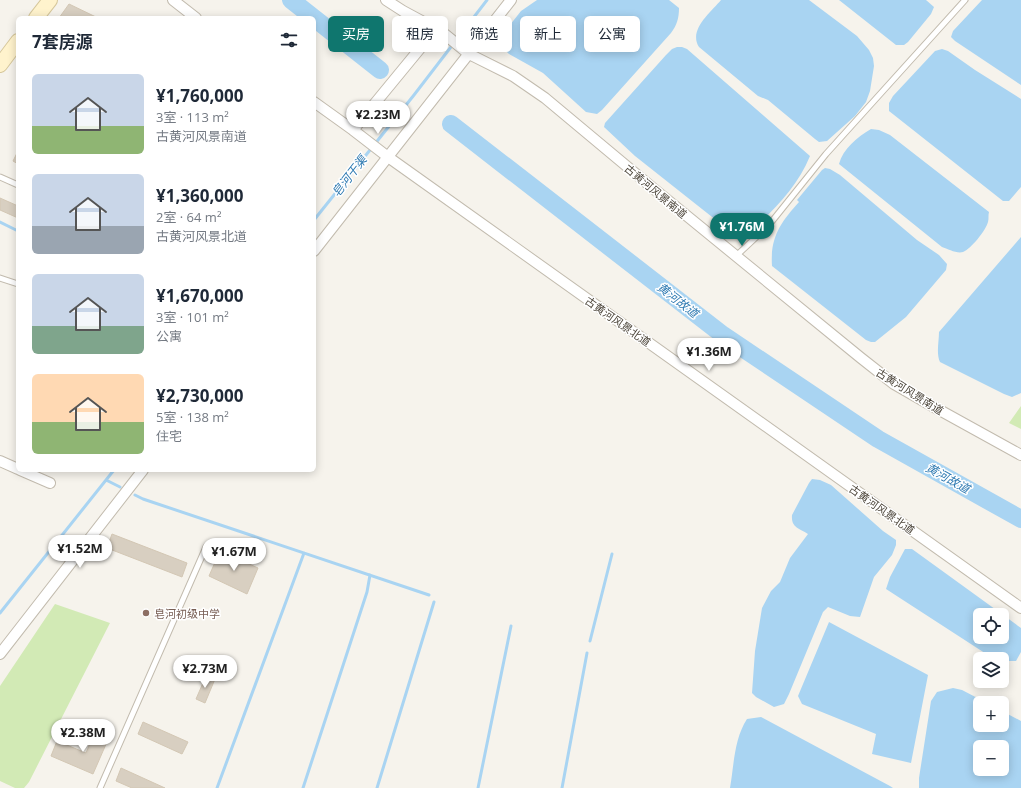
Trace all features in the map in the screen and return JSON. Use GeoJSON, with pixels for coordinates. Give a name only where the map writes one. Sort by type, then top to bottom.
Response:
{"type":"FeatureCollection","features":[{"type":"Feature","properties":{"kind":"main road"},"geometry":{"type":"LineString","coordinates":[[37,16],[48,1]]}},
{"type":"Feature","properties":{"kind":"main road"},"geometry":{"type":"LineString","coordinates":[[0,66],[16,44]]}},
{"type":"Feature","properties":{"kind":"street"},"geometry":{"type":"LineString","coordinates":[[173,0],[193,16]]}},
{"type":"Feature","properties":{"kind":"street","name":"古黄河风景南道"},"geometry":{"type":"LineString","coordinates":[[386,0],[412,16]]}},
{"type":"Feature","properties":{"kind":"street"},"geometry":{"type":"LineString","coordinates":[[316,248],[386,155],[470,54],[511,0]]}},
{"type":"Feature","properties":{"kind":"street","name":"古黄河风景南道"},"geometry":{"type":"LineString","coordinates":[[448,37],[470,54],[513,76],[545,98],[894,384],[1021,455]]}},
{"type":"Feature","properties":{"kind":"street"},"geometry":{"type":"LineString","coordinates":[[356,132],[418,52]]}},
{"type":"Feature","properties":{"kind":"street","name":"古黄河风景北道"},"geometry":{"type":"LineString","coordinates":[[316,103],[1021,608]]}},
{"type":"Feature","properties":{"kind":"street"},"geometry":{"type":"LineString","coordinates":[[0,461],[16,468]]}},
{"type":"Feature","properties":{"kind":"street"},"geometry":{"type":"LineString","coordinates":[[25,472],[50,484]]}},
{"type":"Feature","properties":{"kind":"street"},"geometry":{"type":"LineString","coordinates":[[0,654],[142,472]]}},
{"type":"Feature","properties":{"kind":"lane"},"geometry":{"type":"LineString","coordinates":[[736,256],[769,225],[826,154],[965,0]]}},
{"type":"Feature","properties":{"kind":"lane"},"geometry":{"type":"LineString","coordinates":[[0,177],[16,184]]}},
{"type":"Feature","properties":{"kind":"lane"},"geometry":{"type":"LineString","coordinates":[[0,278],[16,283]]}},
{"type":"Feature","properties":{"kind":"lane"},"geometry":{"type":"LineString","coordinates":[[100,788],[206,547]]}},
{"type":"Feature","properties":{"kind":"green space"},"geometry":{"type":"Polygon","coordinates":[[[1021,406],[1021,429],[1009,423],[1021,406]]]}},
{"type":"Feature","properties":{"kind":"green space"},"geometry":{"type":"Polygon","coordinates":[[[55,604],[110,623],[29,782],[24,788],[15,788],[0,781],[0,686],[55,604]]]}},
{"type":"Feature","properties":{"kind":"water"},"geometry":{"type":"Polygon","coordinates":[[[537,0],[669,0],[679,8],[679,15],[671,33],[597,114],[586,112],[543,73],[507,52],[512,52],[512,22],[521,11],[537,0]]]}},
{"type":"Feature","properties":{"kind":"water"},"geometry":{"type":"Polygon","coordinates":[[[721,0],[809,0],[857,36],[869,50],[873,58],[874,66],[870,91],[866,102],[855,116],[827,141],[819,142],[768,100],[758,96],[699,47],[696,41],[698,28],[721,0]]]}},
{"type":"Feature","properties":{"kind":"water"},"geometry":{"type":"Polygon","coordinates":[[[839,0],[926,0],[934,7],[931,14],[908,42],[904,45],[896,45],[839,0]]]}},
{"type":"Feature","properties":{"kind":"water"},"geometry":{"type":"Polygon","coordinates":[[[982,0],[1021,0],[1021,85],[951,37],[953,31],[982,0]]]}},
{"type":"Feature","properties":{"kind":"water"},"geometry":{"type":"Polygon","coordinates":[[[677,47],[687,49],[810,156],[799,177],[786,196],[754,229],[740,232],[726,228],[635,156],[604,127],[605,123],[666,55],[672,49],[677,47]]]}},
{"type":"Feature","properties":{"kind":"water"},"geometry":{"type":"Polygon","coordinates":[[[942,49],[948,51],[1021,99],[1021,187],[1009,201],[1003,201],[889,111],[889,103],[893,96],[935,51],[942,49]]]}},
{"type":"Feature","properties":{"kind":"water"},"geometry":{"type":"Polygon","coordinates":[[[871,129],[879,130],[890,135],[989,212],[987,225],[978,239],[970,247],[963,252],[955,252],[942,247],[839,164],[847,148],[871,129]]]}},
{"type":"Feature","properties":{"kind":"water"},"geometry":{"type":"Polygon","coordinates":[[[825,168],[830,169],[840,175],[917,240],[939,255],[947,264],[946,270],[906,317],[875,342],[866,340],[772,266],[775,238],[782,223],[799,202],[797,200],[825,168]]]}},
{"type":"Feature","properties":{"kind":"water"},"geometry":{"type":"Polygon","coordinates":[[[1021,237],[1021,393],[1012,397],[940,362],[938,347],[939,332],[1021,237]]]}},
{"type":"Feature","properties":{"kind":"water"},"geometry":{"type":"Polygon","coordinates":[[[812,479],[820,480],[831,485],[883,531],[896,540],[896,545],[892,555],[874,577],[860,617],[850,616],[828,607],[823,612],[784,704],[774,707],[756,697],[752,693],[755,651],[762,608],[771,591],[780,582],[790,558],[808,534],[794,525],[792,515],[812,479]]]}},
{"type":"Feature","properties":{"kind":"water"},"geometry":{"type":"Polygon","coordinates":[[[905,549],[912,549],[993,608],[973,608],[973,644],[1009,644],[1009,619],[1021,628],[1021,652],[1016,661],[1009,661],[1009,652],[983,652],[886,589],[890,577],[905,549]]]}},
{"type":"Feature","properties":{"kind":"water"},"geometry":{"type":"Polygon","coordinates":[[[829,622],[928,675],[911,763],[872,754],[876,734],[802,704],[798,696],[829,622]]]}},
{"type":"Feature","properties":{"kind":"water"},"geometry":{"type":"Polygon","coordinates":[[[953,688],[962,690],[974,696],[973,732],[1009,732],[1009,715],[1021,721],[1021,788],[919,788],[919,778],[931,701],[937,692],[953,688]]]}},
{"type":"Feature","properties":{"kind":"water"},"geometry":{"type":"Polygon","coordinates":[[[761,717],[893,788],[730,788],[739,735],[747,719],[761,717]]]}},
{"type":"Feature","properties":{"kind":"building"},"geometry":{"type":"Polygon","coordinates":[[[69,4],[94,16],[60,16],[69,4]]]}},
{"type":"Feature","properties":{"kind":"building"},"geometry":{"type":"Polygon","coordinates":[[[16,155],[16,163],[13,161],[16,155]]]}},
{"type":"Feature","properties":{"kind":"building"},"geometry":{"type":"Polygon","coordinates":[[[0,198],[16,205],[16,217],[0,210],[0,198]]]}},
{"type":"Feature","properties":{"kind":"building"},"geometry":{"type":"Polygon","coordinates":[[[112,534],[187,563],[182,577],[107,548],[112,534]]]}},
{"type":"Feature","properties":{"kind":"building"},"geometry":{"type":"Polygon","coordinates":[[[220,551],[258,568],[247,594],[209,576],[220,551]]]}},
{"type":"Feature","properties":{"kind":"building"},"geometry":{"type":"Polygon","coordinates":[[[206,676],[215,679],[205,703],[196,699],[206,676]]]}},
{"type":"Feature","properties":{"kind":"building"},"geometry":{"type":"Polygon","coordinates":[[[143,722],[188,742],[182,754],[138,734],[143,722]]]}},
{"type":"Feature","properties":{"kind":"building"},"geometry":{"type":"Polygon","coordinates":[[[96,729],[110,735],[93,774],[51,756],[57,741],[86,753],[96,729]]]}},
{"type":"Feature","properties":{"kind":"building"},"geometry":{"type":"Polygon","coordinates":[[[121,768],[165,788],[132,788],[116,781],[121,768]]]}},
{"type":"Feature","properties":{"kind":"waterway","name":"黄河故道"},"geometry":{"type":"LineString","coordinates":[[291,0],[311,16]]}},
{"type":"Feature","properties":{"kind":"waterway","name":"皂河干渠"},"geometry":{"type":"LineString","coordinates":[[316,218],[414,95],[487,0]]}},
{"type":"Feature","properties":{"kind":"waterway","name":"黄河故道"},"geometry":{"type":"LineString","coordinates":[[316,20],[380,70]]}},
{"type":"Feature","properties":{"kind":"waterway","name":"黄河故道"},"geometry":{"type":"LineString","coordinates":[[451,124],[723,335],[878,439],[1021,519]]}},
{"type":"Feature","properties":{"kind":"waterway"},"geometry":{"type":"LineString","coordinates":[[0,222],[16,230]]}},
{"type":"Feature","properties":{"kind":"waterway","name":"皂河干渠"},"geometry":{"type":"LineString","coordinates":[[0,613],[112,472]]}},
{"type":"Feature","properties":{"kind":"waterway"},"geometry":{"type":"LineString","coordinates":[[106,480],[120,487]]}},
{"type":"Feature","properties":{"kind":"waterway"},"geometry":{"type":"LineString","coordinates":[[135,495],[143,499],[429,595]]}},
{"type":"Feature","properties":{"kind":"waterway"},"geometry":{"type":"LineString","coordinates":[[217,788],[304,553]]}},
{"type":"Feature","properties":{"kind":"waterway"},"geometry":{"type":"LineString","coordinates":[[590,641],[612,554]]}},
{"type":"Feature","properties":{"kind":"waterway"},"geometry":{"type":"LineString","coordinates":[[303,788],[367,592],[370,575]]}},
{"type":"Feature","properties":{"kind":"waterway"},"geometry":{"type":"LineString","coordinates":[[377,788],[434,602]]}},
{"type":"Feature","properties":{"kind":"waterway"},"geometry":{"type":"LineString","coordinates":[[478,788],[511,626]]}},
{"type":"Feature","properties":{"kind":"waterway"},"geometry":{"type":"LineString","coordinates":[[562,788],[587,653]]}},
{"type":"Feature","properties":{"kind":"place","name":"皂河初级中学"},"geometry":{"type":"Point","coordinates":[146,613]}}]}
